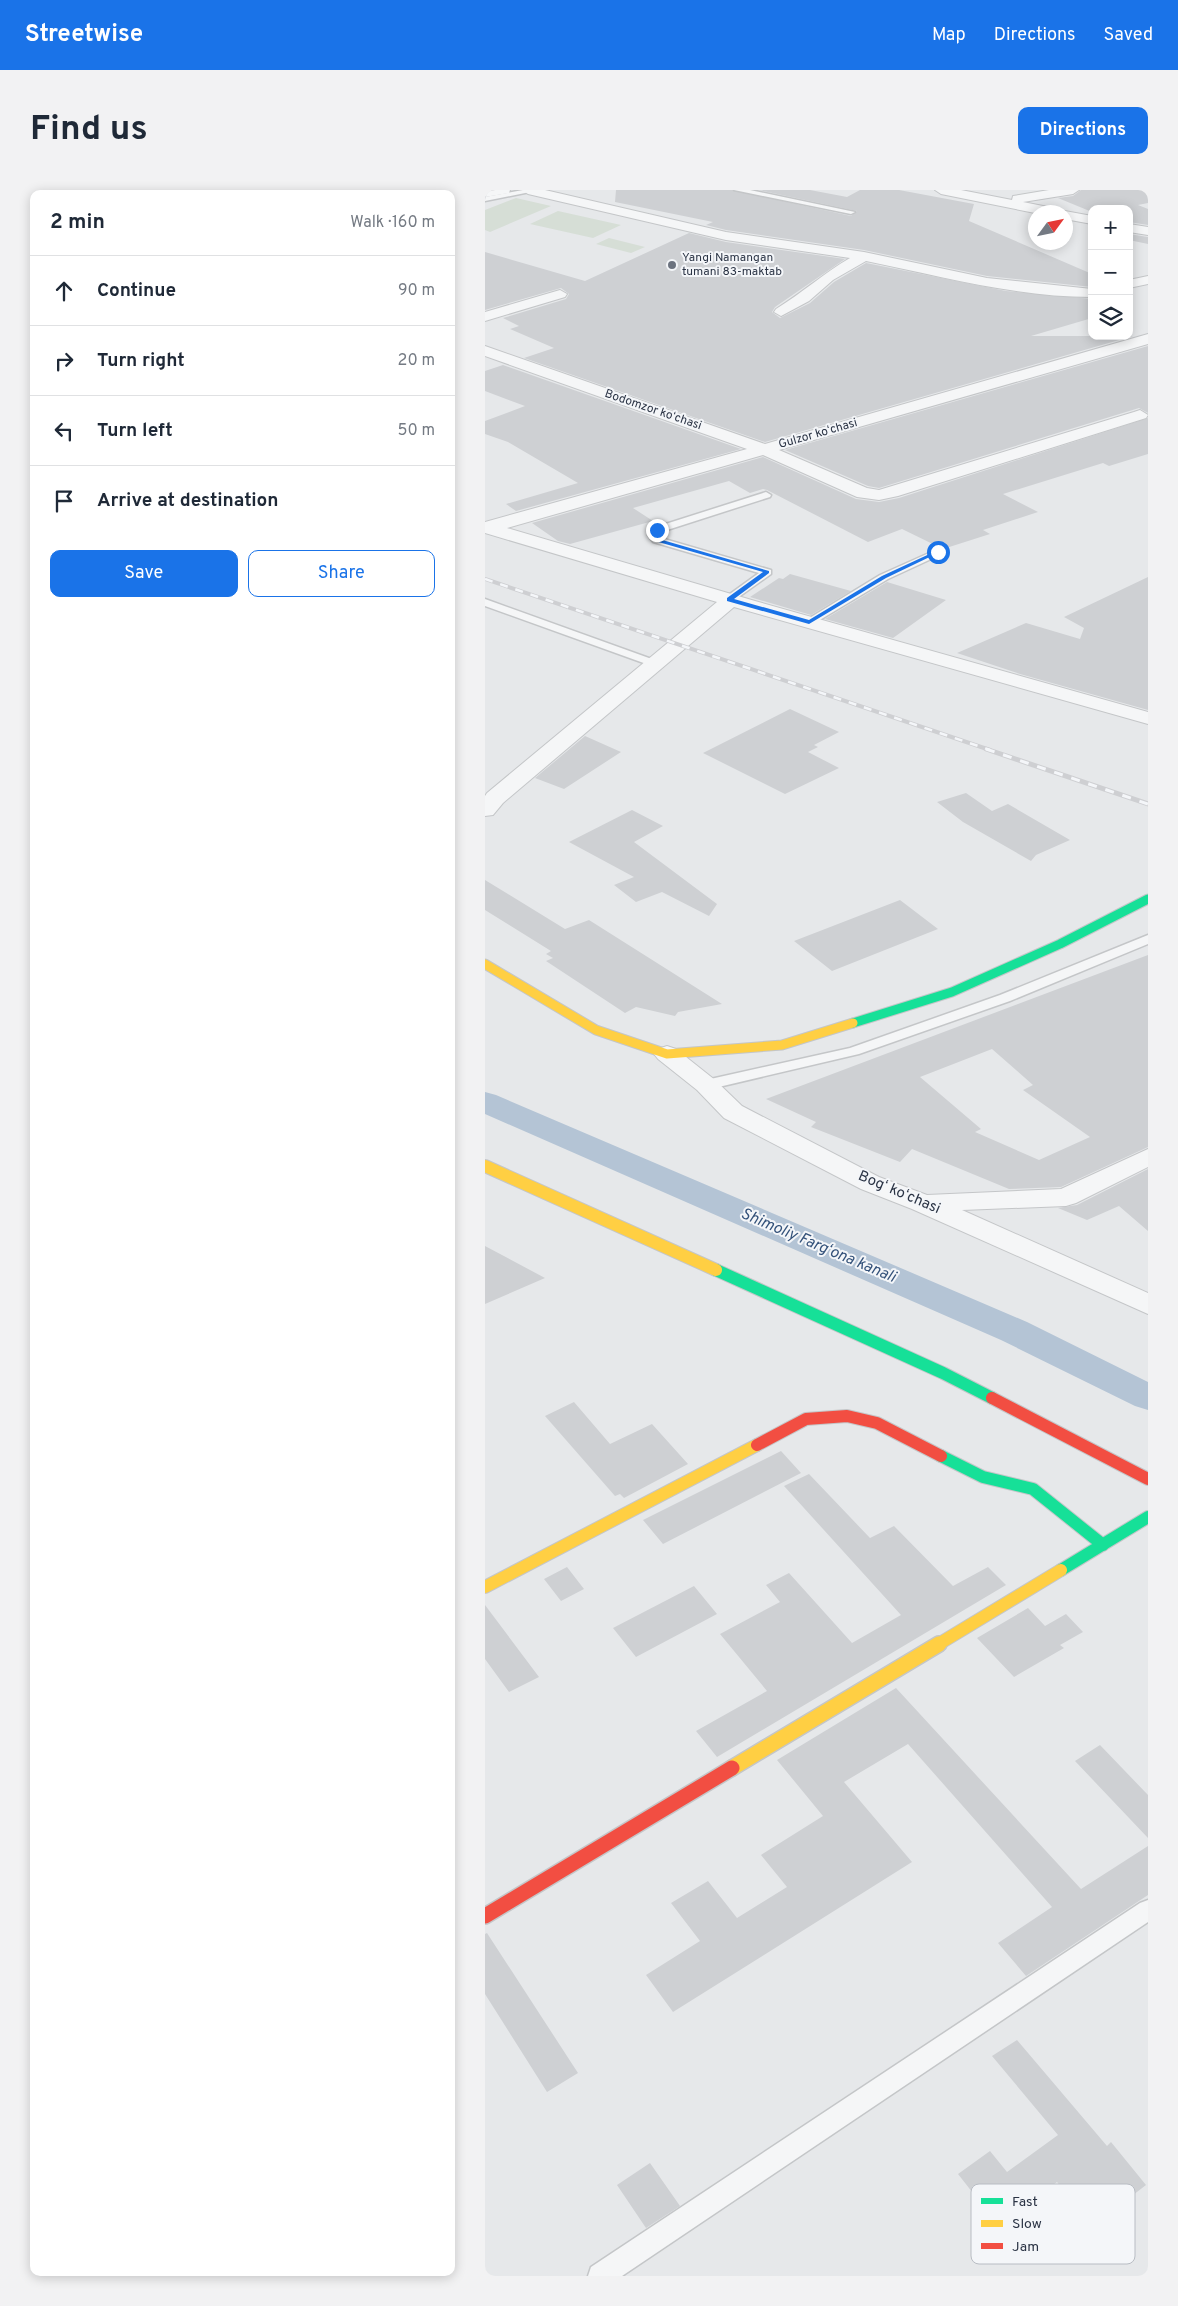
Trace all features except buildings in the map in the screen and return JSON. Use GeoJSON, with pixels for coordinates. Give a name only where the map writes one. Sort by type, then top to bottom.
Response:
{"type":"FeatureCollection","features":[{"type":"Feature","properties":{"kind":"street"},"geometry":{"type":"LineString","coordinates":[[485,192],[504,190]]}},
{"type":"Feature","properties":{"kind":"street"},"geometry":{"type":"LineString","coordinates":[[530,190],[727,236],[864,256],[968,279],[1075,293],[1088,293]]}},
{"type":"Feature","properties":{"kind":"street"},"geometry":{"type":"LineString","coordinates":[[941,190],[1028,207]]}},
{"type":"Feature","properties":{"kind":"street"},"geometry":{"type":"LineString","coordinates":[[1001,202],[1073,190]]}},
{"type":"Feature","properties":{"kind":"street"},"geometry":{"type":"LineString","coordinates":[[1073,216],[1088,219]]}},
{"type":"Feature","properties":{"kind":"street"},"geometry":{"type":"LineString","coordinates":[[1133,229],[1148,231]]}},
{"type":"Feature","properties":{"kind":"street"},"geometry":{"type":"LineString","coordinates":[[781,312],[804,298],[828,277],[864,256]]}},
{"type":"Feature","properties":{"kind":"street"},"geometry":{"type":"LineString","coordinates":[[1133,283],[1148,280]]}},
{"type":"Feature","properties":{"kind":"street"},"geometry":{"type":"LineString","coordinates":[[485,317],[560,294]]}},
{"type":"Feature","properties":{"kind":"street","name":"Gulzor koʻchasi"},"geometry":{"type":"LineString","coordinates":[[486,528],[1148,339]]}},
{"type":"Feature","properties":{"kind":"street","name":"Bodomzor koʻchasi"},"geometry":{"type":"LineString","coordinates":[[485,351],[764,449],[863,494],[879,495],[1140,414]]}},
{"type":"Feature","properties":{"kind":"street","name":"Bodomzor koʻchasi"},"geometry":{"type":"LineString","coordinates":[[485,361],[512,368],[541,370]]}},
{"type":"Feature","properties":{"kind":"street"},"geometry":{"type":"LineString","coordinates":[[486,528],[730,600],[1148,718]]}},
{"type":"Feature","properties":{"kind":"street"},"geometry":{"type":"LineString","coordinates":[[485,810],[495,798],[730,600]]}},
{"type":"Feature","properties":{"kind":"street"},"geometry":{"type":"LineString","coordinates":[[485,964],[596,1030],[667,1054],[782,1045],[952,992],[1059,944],[1148,899]]}},
{"type":"Feature","properties":{"kind":"street","name":"Bogʻ koʻchasi"},"geometry":{"type":"LineString","coordinates":[[667,1054],[706,1085],[733,1112],[870,1183],[922,1203],[1148,1304]]}},
{"type":"Feature","properties":{"kind":"street"},"geometry":{"type":"LineString","coordinates":[[922,1203],[1066,1197],[1148,1157]]}},
{"type":"Feature","properties":{"kind":"street"},"geometry":{"type":"LineString","coordinates":[[485,1166],[943,1373],[1148,1479]]}},
{"type":"Feature","properties":{"kind":"street"},"geometry":{"type":"LineString","coordinates":[[485,1587],[806,1419],[847,1416],[877,1423],[983,1477],[1033,1489],[1103,1544]]}},
{"type":"Feature","properties":{"kind":"street"},"geometry":{"type":"LineString","coordinates":[[485,1916],[957,1634],[1148,1517]]}},
{"type":"Feature","properties":{"kind":"lane"},"geometry":{"type":"LineString","coordinates":[[485,199],[530,190]]}},
{"type":"Feature","properties":{"kind":"lane"},"geometry":{"type":"LineString","coordinates":[[738,190],[851,212]]}},
{"type":"Feature","properties":{"kind":"lane"},"geometry":{"type":"LineString","coordinates":[[730,600],[767,572],[657,540],[653,535],[657,530],[766,495]]}},
{"type":"Feature","properties":{"kind":"lane"},"geometry":{"type":"LineString","coordinates":[[809,622],[884,577],[938,552]]}},
{"type":"Feature","properties":{"kind":"lane"},"geometry":{"type":"LineString","coordinates":[[485,602],[656,664]]}},
{"type":"Feature","properties":{"kind":"lane"},"geometry":{"type":"LineString","coordinates":[[706,1085],[854,1051],[1005,998],[1148,939]]}},
{"type":"Feature","properties":{"kind":"lane"},"geometry":{"type":"LineString","coordinates":[[600,2276],[1148,1910]]}},
{"type":"Feature","properties":{"kind":"shaded area"},"geometry":{"type":"Polygon","coordinates":[[[516,198],[551,206],[490,232],[485,230],[485,210],[516,198]]]}},
{"type":"Feature","properties":{"kind":"shaded area"},"geometry":{"type":"Polygon","coordinates":[[[558,211],[621,225],[593,238],[530,224],[558,211]]]}},
{"type":"Feature","properties":{"kind":"shaded area"},"geometry":{"type":"Polygon","coordinates":[[[609,238],[645,247],[631,253],[596,244],[609,238]]]}},
{"type":"Feature","properties":{"kind":"waterway","name":"Shimoliy Fargʻona kanali"},"geometry":{"type":"LineString","coordinates":[[485,1102],[1014,1331],[1148,1397]]}},
{"type":"Feature","properties":{"kind":"railway"},"geometry":{"type":"LineString","coordinates":[[485,579],[990,750]]}},
{"type":"Feature","properties":{"kind":"railway"},"geometry":{"type":"LineString","coordinates":[[986,749],[1148,804]]}},
{"type":"Feature","properties":{"kind":"traffic: fast"},"geometry":{"type":"LineString","coordinates":[[853,1023],[952,992],[1060,944],[1148,899]]}},
{"type":"Feature","properties":{"kind":"traffic: fast"},"geometry":{"type":"LineString","coordinates":[[716,1270],[943,1373],[992,1398]]}},
{"type":"Feature","properties":{"kind":"traffic: fast"},"geometry":{"type":"LineString","coordinates":[[941,1456],[983,1477],[1033,1489],[1103,1545]]}},
{"type":"Feature","properties":{"kind":"traffic: fast"},"geometry":{"type":"LineString","coordinates":[[1061,1570],[1148,1517]]}},
{"type":"Feature","properties":{"kind":"traffic: slow"},"geometry":{"type":"LineString","coordinates":[[485,964],[596,1030],[667,1054],[782,1045],[853,1023]]}},
{"type":"Feature","properties":{"kind":"traffic: slow"},"geometry":{"type":"LineString","coordinates":[[485,1166],[716,1270]]}},
{"type":"Feature","properties":{"kind":"traffic: slow"},"geometry":{"type":"LineString","coordinates":[[485,1587],[757,1445]]}},
{"type":"Feature","properties":{"kind":"traffic: slow"},"geometry":{"type":"LineString","coordinates":[[732,1768],[1061,1570]]}},
{"type":"Feature","properties":{"kind":"traffic: jam"},"geometry":{"type":"LineString","coordinates":[[992,1398],[1148,1479]]}},
{"type":"Feature","properties":{"kind":"traffic: jam"},"geometry":{"type":"LineString","coordinates":[[757,1445],[806,1419],[847,1416],[877,1423],[941,1456]]}},
{"type":"Feature","properties":{"kind":"traffic: jam"},"geometry":{"type":"LineString","coordinates":[[485,1916],[732,1768]]}},
{"type":"Feature","properties":{"kind":"place","name":"Yangi Namangan tumani 83-maktab"},"geometry":{"type":"Point","coordinates":[672,265]}},
{"type":"Feature","properties":{"kind":"route"},"geometry":{"type":"LineString","coordinates":[[657,530],[653,535],[657,540],[760,568],[767,572],[729,600],[809,622],[884,577],[938,552]]}}]}
